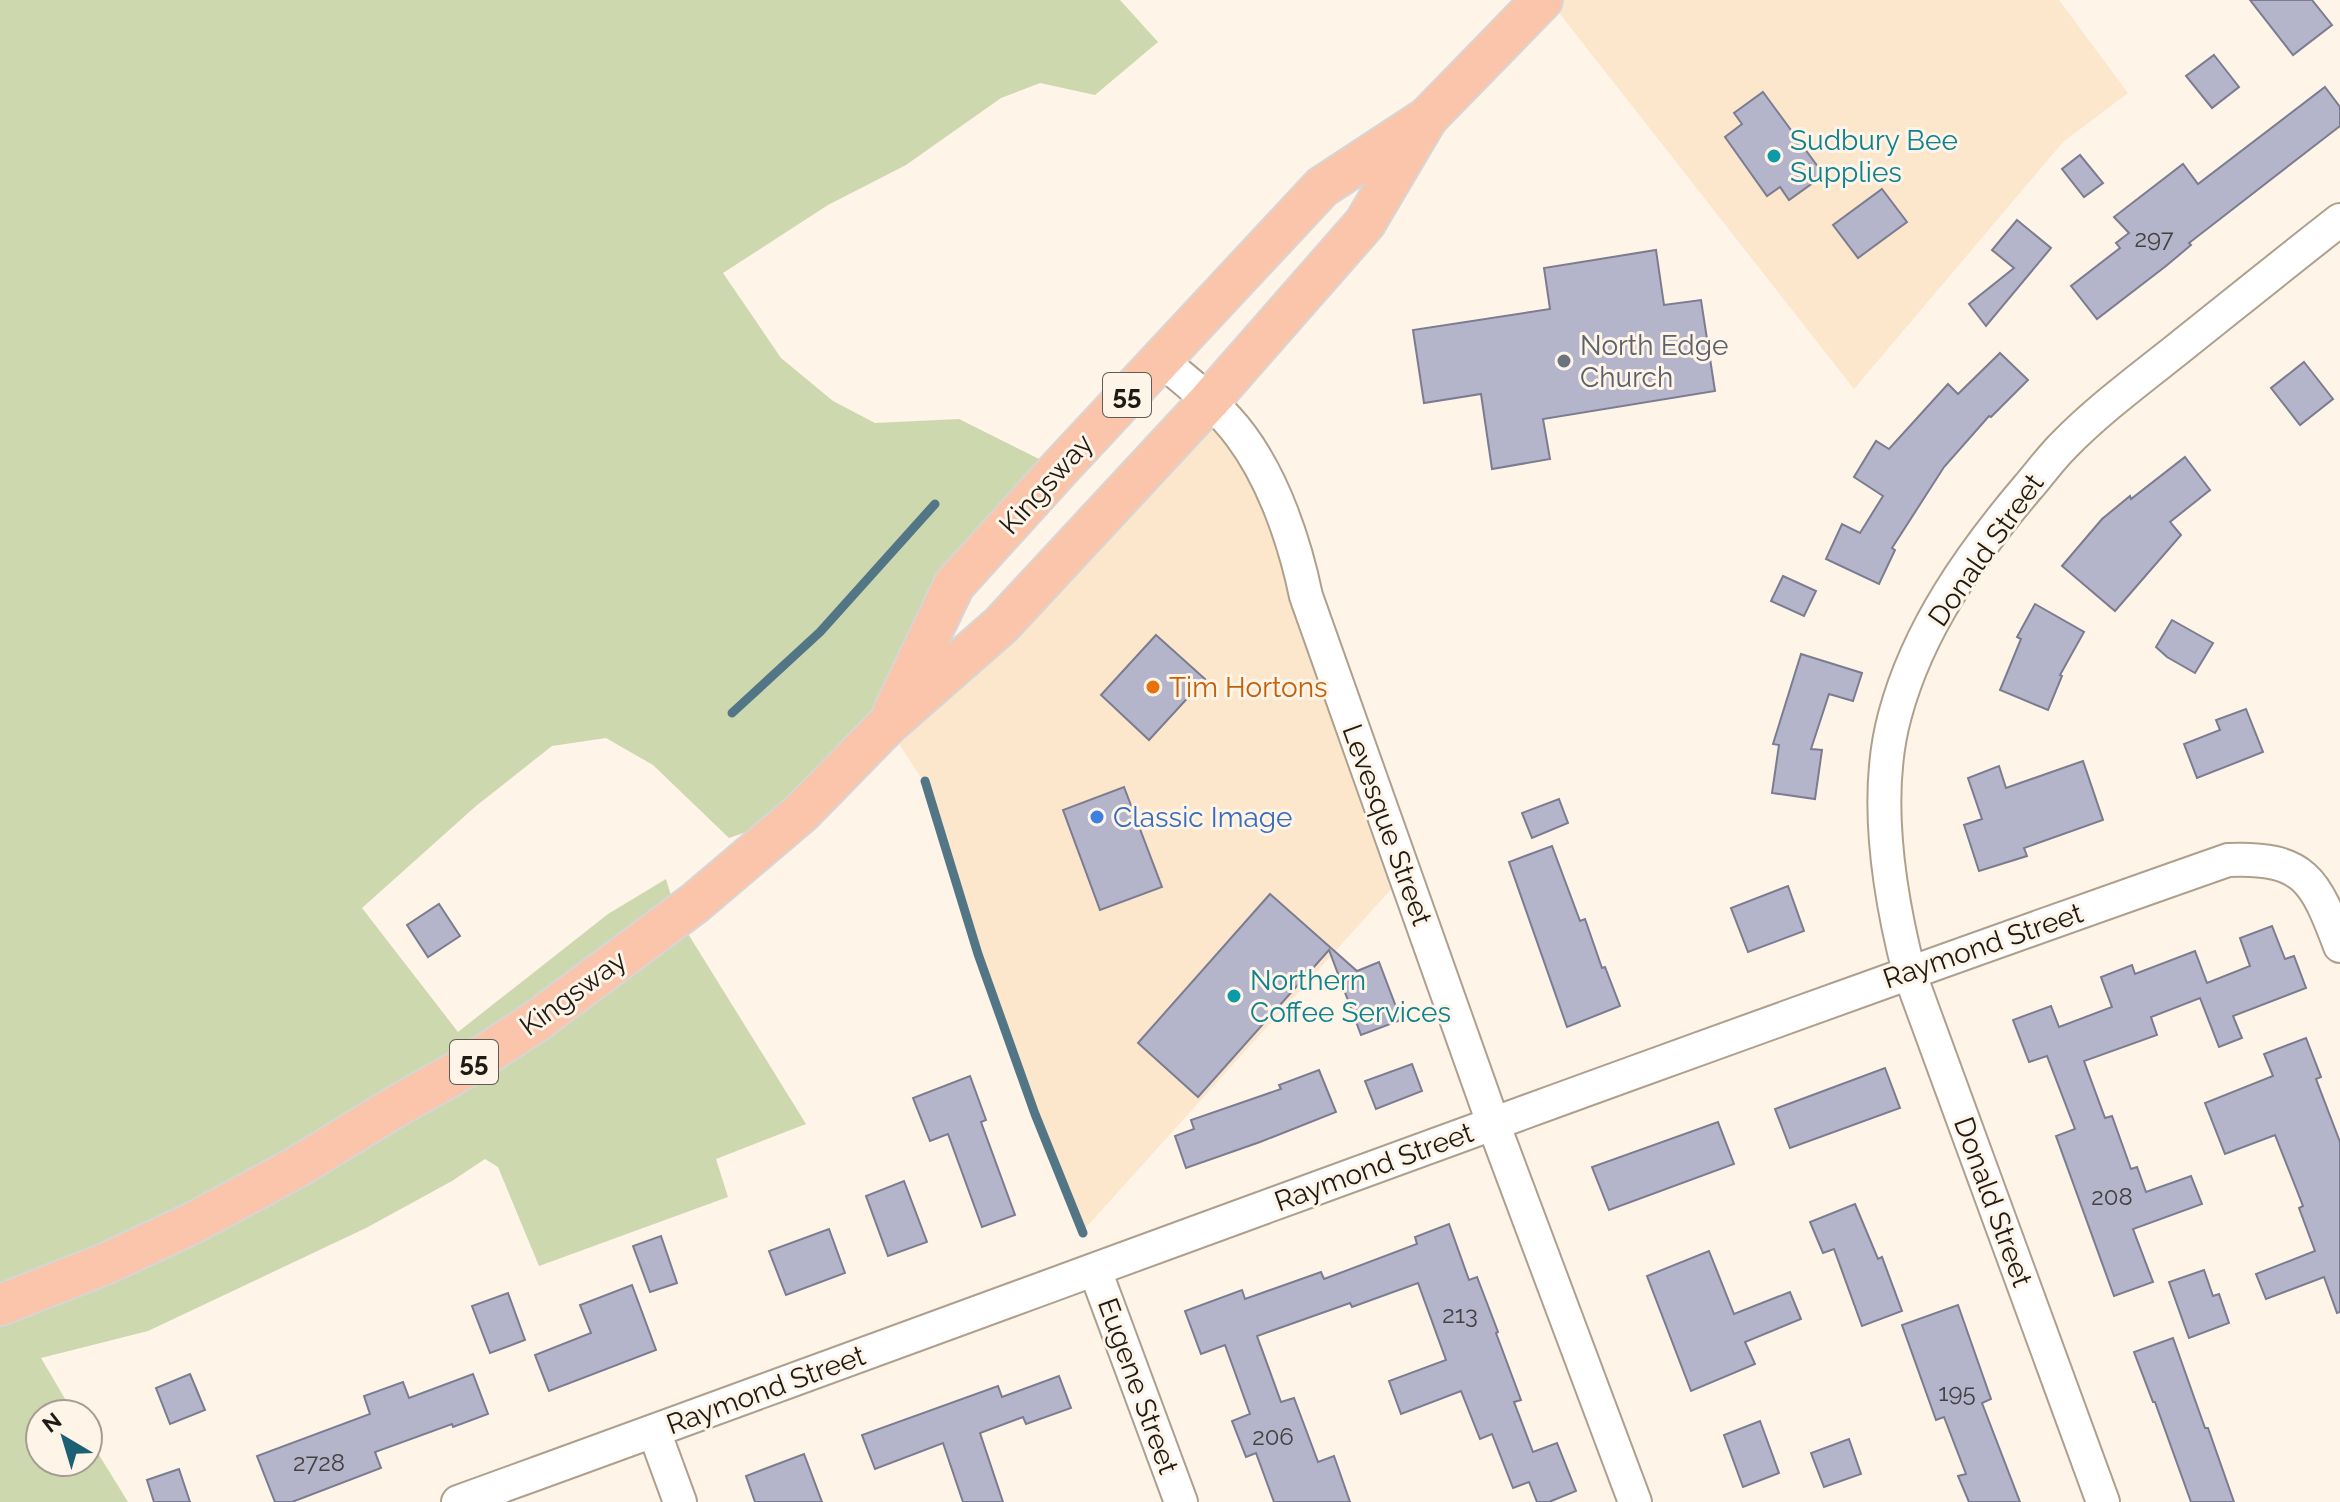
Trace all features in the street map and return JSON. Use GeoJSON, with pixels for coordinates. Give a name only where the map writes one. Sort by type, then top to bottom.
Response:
{"type":"FeatureCollection","features":[{"type":"Feature","properties":{"kind":"main road","name":"Kingsway"},"geometry":{"type":"LineString","coordinates":[[887,725],[954,585],[1322,187],[1427,118],[1542,0]]}},
{"type":"Feature","properties":{"kind":"main road","name":"Kingsway"},"geometry":{"type":"LineString","coordinates":[[0,1305],[105,1264],[208,1216],[297,1167],[526,1028],[695,903],[801,813],[887,725],[1001,625],[1209,401],[1365,223],[1427,118]]}},
{"type":"Feature","properties":{"kind":"street","name":"Donald Street"},"geometry":{"type":"LineString","coordinates":[[2103,1502],[1909,972],[1894,916],[1885,825],[1886,770],[1894,717],[1914,658],[1950,592],[2001,519],[2063,446],[2132,385],[2340,220]]}},
{"type":"Feature","properties":{"kind":"street","name":"Levesque Street"},"geometry":{"type":"LineString","coordinates":[[1160,359],[1209,401],[1240,435],[1255,457],[1284,522],[1298,559],[1308,604],[1493,1123],[1635,1502]]}},
{"type":"Feature","properties":{"kind":"street","name":"Raymond Street"},"geometry":{"type":"LineString","coordinates":[[458,1502],[1909,972],[2228,860],[2272,862],[2307,879],[2325,907],[2340,946]]}},
{"type":"Feature","properties":{"kind":"street","name":"Eugene Street"},"geometry":{"type":"LineString","coordinates":[[1095,1270],[1181,1502]]}},
{"type":"Feature","properties":{"kind":"street"},"geometry":{"type":"LineString","coordinates":[[654,1431],[680,1502]]}},
{"type":"Feature","properties":{"kind":"shaded area"},"geometry":{"type":"Polygon","coordinates":[[[1549,0],[2059,0],[2128,93],[2063,142],[1854,389],[1549,0]]]}},
{"type":"Feature","properties":{"kind":"shaded area"},"geometry":{"type":"Polygon","coordinates":[[[1209,401],[1240,435],[1403,876],[1081,1233],[1033,1114],[976,954],[923,781],[887,725],[1209,401]]]}},
{"type":"Feature","properties":{"kind":"green space"},"geometry":{"type":"Polygon","coordinates":[[[0,0],[1120,0],[1158,42],[1095,95],[1040,83],[1001,98],[906,165],[828,205],[723,273],[781,358],[833,401],[875,423],[959,419],[1059,469],[954,585],[887,725],[801,813],[729,838],[653,765],[606,738],[552,746],[476,806],[362,908],[458,1032],[608,914],[666,879],[677,916],[806,1124],[716,1159],[728,1197],[539,1266],[498,1167],[485,1159],[452,1181],[366,1228],[148,1331],[41,1358],[65,1398],[24,1398],[24,1478],[104,1478],[104,1463],[128,1502],[0,1502],[0,0]]]}},
{"type":"Feature","properties":{"kind":"building"},"geometry":{"type":"Polygon","coordinates":[[[2250,0],[2312,0],[2332,25],[2293,55],[2250,0]]]}},
{"type":"Feature","properties":{"kind":"building"},"geometry":{"type":"Polygon","coordinates":[[[2214,55],[2239,87],[2212,108],[2186,76],[2214,55]]]}},
{"type":"Feature","properties":{"kind":"building"},"geometry":{"type":"Polygon","coordinates":[[[2325,87],[2340,107],[2340,126],[2097,319],[2071,286],[2120,248],[2116,243],[2129,233],[2114,217],[2183,164],[2198,184],[2325,87]]]}},
{"type":"Feature","properties":{"kind":"building","name":"Sudbury Bee Supplies"},"geometry":{"type":"Polygon","coordinates":[[[1763,92],[1824,175],[1789,200],[1780,187],[1767,196],[1725,137],[1742,124],[1734,113],[1763,92]]]}},
{"type":"Feature","properties":{"kind":"building"},"geometry":{"type":"Polygon","coordinates":[[[2080,155],[2103,183],[2084,197],[2062,169],[2080,155]]]}},
{"type":"Feature","properties":{"kind":"building"},"geometry":{"type":"Polygon","coordinates":[[[1882,189],[1907,222],[1858,258],[1833,225],[1882,189]]]}},
{"type":"Feature","properties":{"kind":"building"},"geometry":{"type":"Polygon","coordinates":[[[2017,220],[2051,248],[1986,326],[1969,304],[2014,268],[1992,250],[2017,220]]]}},
{"type":"Feature","properties":{"kind":"building","name":"North Edge Church"},"geometry":{"type":"Polygon","coordinates":[[[1656,250],[1664,305],[1701,300],[1715,391],[1543,419],[1550,459],[1492,469],[1481,394],[1424,403],[1413,330],[1550,309],[1544,268],[1656,250]]]}},
{"type":"Feature","properties":{"kind":"building"},"geometry":{"type":"Polygon","coordinates":[[[2000,353],[2028,380],[1989,416],[1944,467],[1892,548],[1895,550],[1879,584],[1826,559],[1842,524],[1860,533],[1883,496],[1854,477],[1876,441],[1889,449],[1948,384],[1958,394],[2000,353]]]}},
{"type":"Feature","properties":{"kind":"building"},"geometry":{"type":"Polygon","coordinates":[[[2304,362],[2333,399],[2300,425],[2271,388],[2304,362]]]}},
{"type":"Feature","properties":{"kind":"building"},"geometry":{"type":"Polygon","coordinates":[[[2185,457],[2210,490],[2170,522],[2181,535],[2115,611],[2062,566],[2102,519],[2185,457]]]}},
{"type":"Feature","properties":{"kind":"building"},"geometry":{"type":"Polygon","coordinates":[[[1783,576],[1816,591],[1804,616],[1771,601],[1783,576]]]}},
{"type":"Feature","properties":{"kind":"building"},"geometry":{"type":"Polygon","coordinates":[[[2035,604],[2084,632],[2060,675],[2048,710],[2000,690],[2021,639],[2017,637],[2035,604]]]}},
{"type":"Feature","properties":{"kind":"building"},"geometry":{"type":"Polygon","coordinates":[[[2172,620],[2213,643],[2195,673],[2156,647],[2172,620]]]}},
{"type":"Feature","properties":{"kind":"building","name":"Tim Hortons"},"geometry":{"type":"Polygon","coordinates":[[[1156,635],[1205,679],[1149,740],[1101,695],[1156,635]]]}},
{"type":"Feature","properties":{"kind":"building"},"geometry":{"type":"Polygon","coordinates":[[[1801,654],[1862,673],[1853,701],[1829,694],[1811,749],[1822,750],[1815,799],[1772,793],[1779,745],[1773,744],[1801,654]]]}},
{"type":"Feature","properties":{"kind":"building"},"geometry":{"type":"Polygon","coordinates":[[[2246,709],[2263,752],[2197,778],[2184,744],[2220,730],[2216,720],[2246,709]]]}},
{"type":"Feature","properties":{"kind":"building"},"geometry":{"type":"Polygon","coordinates":[[[2083,761],[2103,820],[2024,848],[2027,856],[1979,871],[1964,825],[1982,819],[1968,778],[1999,766],[2006,788],[2083,761]]]}},
{"type":"Feature","properties":{"kind":"building"},"geometry":{"type":"Polygon","coordinates":[[[1124,787],[1162,887],[1100,910],[1063,810],[1124,787]]]}},
{"type":"Feature","properties":{"kind":"building"},"geometry":{"type":"Polygon","coordinates":[[[1559,799],[1568,823],[1532,838],[1522,813],[1559,799]]]}},
{"type":"Feature","properties":{"kind":"building"},"geometry":{"type":"Polygon","coordinates":[[[1552,846],[1580,921],[1585,919],[1602,968],[1605,967],[1620,1006],[1567,1027],[1509,862],[1552,846]]]}},
{"type":"Feature","properties":{"kind":"building"},"geometry":{"type":"Polygon","coordinates":[[[1788,886],[1804,931],[1748,952],[1731,908],[1788,886]]]}},
{"type":"Feature","properties":{"kind":"building","name":"Northern Coffee Services"},"geometry":{"type":"Polygon","coordinates":[[[1270,894],[1357,971],[1379,962],[1401,1020],[1361,1035],[1329,950],[1198,1097],[1138,1043],[1270,894]]]}},
{"type":"Feature","properties":{"kind":"building"},"geometry":{"type":"Polygon","coordinates":[[[439,904],[460,936],[428,957],[407,925],[439,904]]]}},
{"type":"Feature","properties":{"kind":"building"},"geometry":{"type":"Polygon","coordinates":[[[2272,926],[2285,959],[2294,956],[2306,988],[2233,1016],[2242,1038],[2219,1047],[2200,998],[2151,1017],[2157,1035],[2084,1061],[2105,1118],[2112,1116],[2131,1169],[2137,1167],[2146,1192],[2191,1176],[2202,1204],[2133,1229],[2153,1282],[2114,1296],[2056,1136],[2075,1129],[2047,1056],[2029,1062],[2013,1020],[2051,1006],[2059,1027],[2112,1007],[2101,977],[2132,965],[2135,974],[2195,951],[2207,983],[2250,966],[2240,938],[2272,926]]]}},
{"type":"Feature","properties":{"kind":"building"},"geometry":{"type":"Polygon","coordinates":[[[2306,1038],[2321,1077],[2316,1079],[2340,1142],[2340,1312],[2337,1313],[2324,1277],[2266,1299],[2256,1274],[2315,1251],[2299,1208],[2303,1206],[2275,1135],[2225,1154],[2205,1103],[2273,1076],[2264,1054],[2306,1038]]]}},
{"type":"Feature","properties":{"kind":"building"},"geometry":{"type":"Polygon","coordinates":[[[1412,1064],[1422,1091],[1376,1109],[1365,1081],[1412,1064]]]}},
{"type":"Feature","properties":{"kind":"building"},"geometry":{"type":"Polygon","coordinates":[[[1885,1068],[1900,1108],[1790,1148],[1775,1109],[1885,1068]]]}},
{"type":"Feature","properties":{"kind":"building"},"geometry":{"type":"Polygon","coordinates":[[[1319,1070],[1336,1112],[1186,1168],[1175,1136],[1194,1129],[1191,1120],[1281,1089],[1279,1085],[1319,1070]]]}},
{"type":"Feature","properties":{"kind":"building"},"geometry":{"type":"Polygon","coordinates":[[[970,1076],[986,1120],[981,1122],[1015,1215],[982,1227],[948,1134],[930,1141],[913,1098],[970,1076]]]}},
{"type":"Feature","properties":{"kind":"building"},"geometry":{"type":"Polygon","coordinates":[[[1718,1122],[1734,1164],[1609,1210],[1592,1167],[1718,1122]]]}},
{"type":"Feature","properties":{"kind":"building"},"geometry":{"type":"Polygon","coordinates":[[[904,1181],[927,1242],[888,1256],[866,1196],[904,1181]]]}},
{"type":"Feature","properties":{"kind":"building"},"geometry":{"type":"Polygon","coordinates":[[[1855,1204],[1878,1259],[1882,1257],[1902,1311],[1862,1326],[1834,1249],[1823,1253],[1810,1222],[1855,1204]]]}},
{"type":"Feature","properties":{"kind":"building"},"geometry":{"type":"Polygon","coordinates":[[[1449,1224],[1469,1280],[1477,1277],[1498,1332],[1521,1400],[1514,1402],[1533,1452],[1557,1443],[1576,1491],[1549,1502],[1537,1502],[1529,1482],[1513,1488],[1492,1434],[1480,1439],[1461,1391],[1401,1414],[1389,1381],[1446,1360],[1418,1283],[1257,1336],[1281,1402],[1294,1398],[1318,1462],[1334,1456],[1350,1502],[1274,1502],[1256,1453],[1246,1457],[1232,1421],[1250,1414],[1225,1345],[1201,1354],[1185,1311],[1242,1290],[1245,1299],[1321,1272],[1324,1279],[1417,1244],[1415,1237],[1449,1224]]]}},
{"type":"Feature","properties":{"kind":"building"},"geometry":{"type":"Polygon","coordinates":[[[829,1229],[845,1273],[786,1295],[769,1251],[829,1229]]]}},
{"type":"Feature","properties":{"kind":"building"},"geometry":{"type":"Polygon","coordinates":[[[661,1236],[677,1283],[650,1292],[633,1246],[661,1236]]]}},
{"type":"Feature","properties":{"kind":"building"},"geometry":{"type":"Polygon","coordinates":[[[1709,1251],[1734,1314],[1790,1292],[1801,1319],[1745,1342],[1755,1364],[1691,1391],[1647,1276],[1709,1251]]]}},
{"type":"Feature","properties":{"kind":"building"},"geometry":{"type":"Polygon","coordinates":[[[2204,1270],[2213,1296],[2219,1294],[2229,1323],[2189,1338],[2169,1282],[2204,1270]]]}},
{"type":"Feature","properties":{"kind":"building"},"geometry":{"type":"Polygon","coordinates":[[[632,1285],[656,1350],[549,1391],[535,1355],[591,1333],[580,1305],[632,1285]]]}},
{"type":"Feature","properties":{"kind":"building"},"geometry":{"type":"Polygon","coordinates":[[[508,1293],[525,1340],[490,1353],[472,1306],[508,1293]]]}},
{"type":"Feature","properties":{"kind":"building"},"geometry":{"type":"Polygon","coordinates":[[[1958,1305],[1991,1399],[1982,1403],[2020,1502],[1969,1502],[1958,1476],[1966,1474],[1944,1417],[1936,1420],[1902,1325],[1958,1305]]]}},
{"type":"Feature","properties":{"kind":"building"},"geometry":{"type":"Polygon","coordinates":[[[2173,1338],[2234,1502],[2191,1502],[2134,1352],[2173,1338]]]}},
{"type":"Feature","properties":{"kind":"building"},"geometry":{"type":"Polygon","coordinates":[[[190,1374],[205,1410],[170,1424],[156,1388],[190,1374]]]}},
{"type":"Feature","properties":{"kind":"building"},"geometry":{"type":"Polygon","coordinates":[[[473,1374],[488,1414],[375,1452],[381,1468],[292,1502],[275,1502],[257,1456],[370,1414],[364,1396],[403,1382],[409,1398],[473,1374]]]}},
{"type":"Feature","properties":{"kind":"building"},"geometry":{"type":"Polygon","coordinates":[[[1059,1376],[1071,1408],[1026,1424],[1023,1417],[980,1433],[1003,1502],[963,1502],[943,1443],[875,1469],[862,1435],[998,1386],[1002,1397],[1059,1376]]]}},
{"type":"Feature","properties":{"kind":"building"},"geometry":{"type":"Polygon","coordinates":[[[1760,1421],[1779,1473],[1743,1487],[1724,1435],[1760,1421]]]}},
{"type":"Feature","properties":{"kind":"building"},"geometry":{"type":"Polygon","coordinates":[[[1849,1439],[1861,1474],[1824,1487],[1811,1453],[1849,1439]]]}},
{"type":"Feature","properties":{"kind":"building"},"geometry":{"type":"Polygon","coordinates":[[[804,1454],[822,1502],[755,1502],[746,1476],[804,1454]]]}},
{"type":"Feature","properties":{"kind":"building"},"geometry":{"type":"Polygon","coordinates":[[[179,1469],[190,1502],[154,1502],[147,1480],[179,1469]]]}},
{"type":"Feature","properties":{"kind":"waterway"},"geometry":{"type":"LineString","coordinates":[[732,713],[820,632],[935,504]]}},
{"type":"Feature","properties":{"kind":"waterway"},"geometry":{"type":"LineString","coordinates":[[925,781],[978,954],[1035,1114],[1083,1233]]}},
{"type":"Feature","properties":{"kind":"place","name":"Sudbury Bee Supplies"},"geometry":{"type":"Point","coordinates":[1774,156]}},
{"type":"Feature","properties":{"kind":"place","name":"North Edge Church"},"geometry":{"type":"Point","coordinates":[1564,361]}},
{"type":"Feature","properties":{"kind":"place","name":"Tim Hortons"},"geometry":{"type":"Point","coordinates":[1153,687]}},
{"type":"Feature","properties":{"kind":"place","name":"Classic Image"},"geometry":{"type":"Point","coordinates":[1097,817]}},
{"type":"Feature","properties":{"kind":"place","name":"Northern Coffee Services"},"geometry":{"type":"Point","coordinates":[1234,996]}}]}
